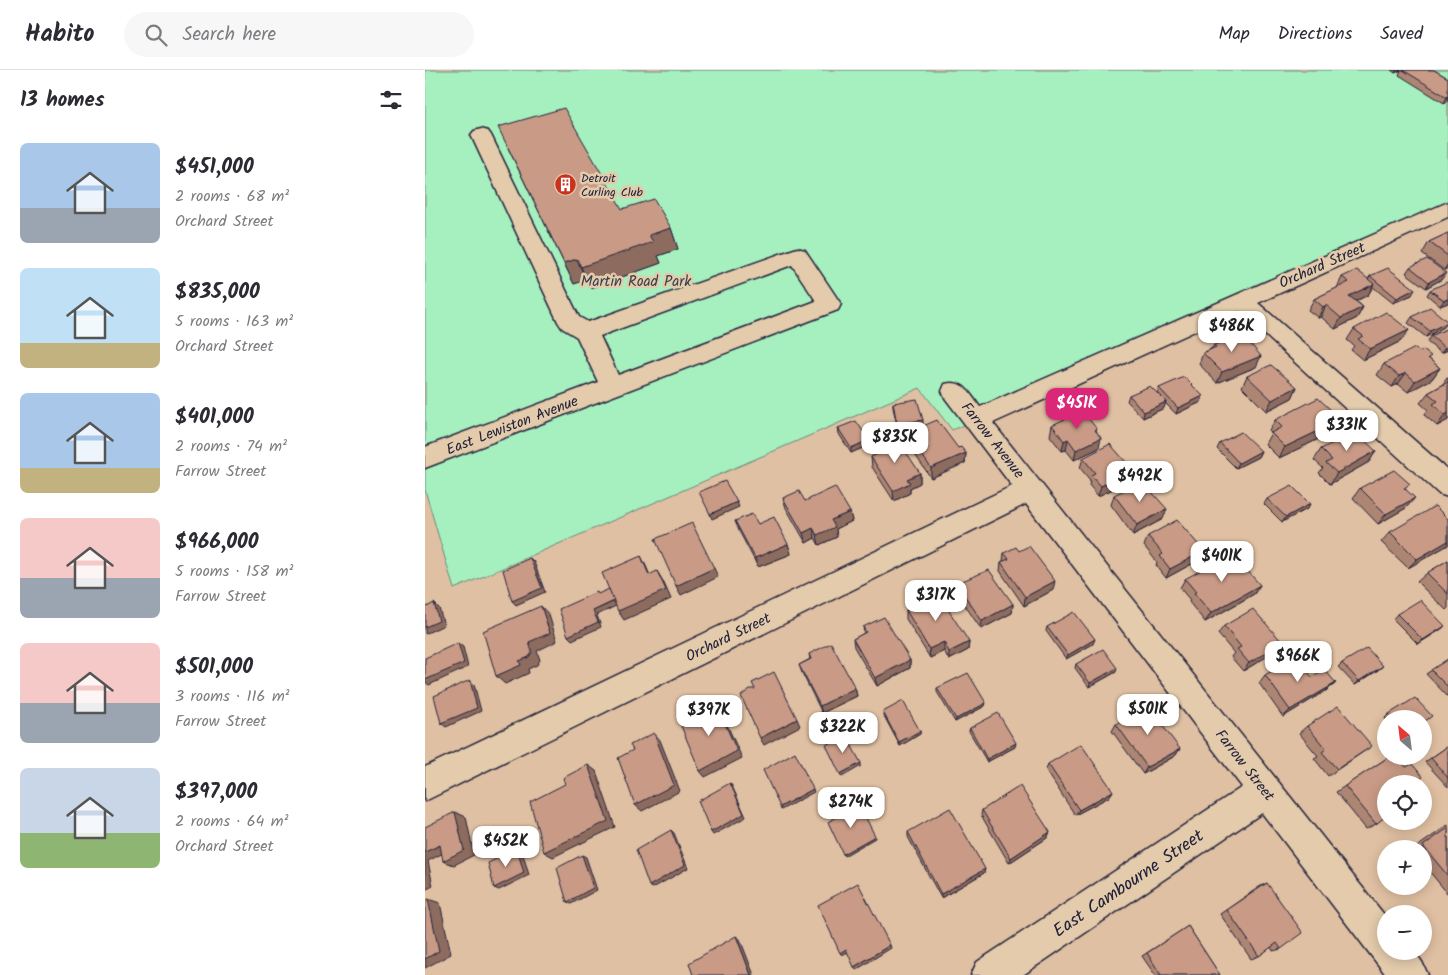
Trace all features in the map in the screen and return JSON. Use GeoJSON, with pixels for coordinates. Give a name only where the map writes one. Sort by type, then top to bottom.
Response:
{"type":"FeatureCollection","features":[{"type":"Feature","properties":{"kind":"street"},"geometry":{"type":"LineString","coordinates":[[481,135],[570,322],[586,332],[606,389]]}},
{"type":"Feature","properties":{"kind":"street","name":"Orchard Street"},"geometry":{"type":"LineString","coordinates":[[977,419],[1448,209]]}},
{"type":"Feature","properties":{"kind":"street","name":"East Lewiston Avenue"},"geometry":{"type":"LineString","coordinates":[[425,458],[830,304],[797,255],[586,332]]}},
{"type":"Feature","properties":{"kind":"street"},"geometry":{"type":"LineString","coordinates":[[1242,301],[1448,486]]}},
{"type":"Feature","properties":{"kind":"street","name":"Farrow Avenue"},"geometry":{"type":"LineString","coordinates":[[955,391],[1031,489]]}},
{"type":"Feature","properties":{"kind":"street","name":"Orchard Street"},"geometry":{"type":"LineString","coordinates":[[425,784],[1031,489]]}},
{"type":"Feature","properties":{"kind":"street","name":"Farrow Street"},"geometry":{"type":"LineString","coordinates":[[1031,489],[1377,934]]}},
{"type":"Feature","properties":{"kind":"street","name":"East Cambourne Street"},"geometry":{"type":"LineString","coordinates":[[990,975],[1266,791]]}},
{"type":"Feature","properties":{"kind":"street"},"geometry":{"type":"LineString","coordinates":[[1397,960],[1409,975]]}},
{"type":"Feature","properties":{"kind":"green space","name":"Martin Road Park"},"geometry":{"type":"Polygon","coordinates":[[[425,70],[1448,70],[1448,209],[952,430],[920,388],[454,589],[425,490],[425,70]]]}},
{"type":"Feature","properties":{"kind":"building"},"geometry":{"type":"Polygon","coordinates":[[[1403,70],[1434,70],[1448,78],[1448,96],[1447,97],[1403,70]]]}},
{"type":"Feature","properties":{"kind":"building","name":"Detroit Curling Club"},"geometry":{"type":"Polygon","coordinates":[[[564,108],[622,209],[654,199],[671,228],[649,235],[653,242],[581,267],[577,259],[564,263],[498,127],[564,108]]]}},
{"type":"Feature","properties":{"kind":"building"},"geometry":{"type":"Polygon","coordinates":[[[1448,233],[1448,256],[1429,242],[1448,233]]]}},
{"type":"Feature","properties":{"kind":"building"},"geometry":{"type":"Polygon","coordinates":[[[1427,259],[1446,273],[1429,282],[1410,267],[1427,259]]]}},
{"type":"Feature","properties":{"kind":"building"},"geometry":{"type":"Polygon","coordinates":[[[1388,268],[1415,289],[1397,298],[1370,276],[1388,268]]]}},
{"type":"Feature","properties":{"kind":"building"},"geometry":{"type":"Polygon","coordinates":[[[1357,270],[1374,284],[1349,296],[1363,307],[1341,318],[1326,305],[1323,307],[1314,299],[1349,282],[1342,277],[1357,270]]]}},
{"type":"Feature","properties":{"kind":"building"},"geometry":{"type":"Polygon","coordinates":[[[1447,282],[1448,299],[1444,300],[1430,290],[1447,282]]]}},
{"type":"Feature","properties":{"kind":"building"},"geometry":{"type":"Polygon","coordinates":[[[1430,307],[1448,322],[1430,331],[1412,317],[1430,307]]]}},
{"type":"Feature","properties":{"kind":"building"},"geometry":{"type":"Polygon","coordinates":[[[1386,312],[1409,330],[1370,349],[1358,339],[1363,336],[1354,329],[1386,312]]]}},
{"type":"Feature","properties":{"kind":"building"},"geometry":{"type":"Polygon","coordinates":[[[1448,328],[1448,346],[1445,348],[1431,336],[1448,328]]]}},
{"type":"Feature","properties":{"kind":"building"},"geometry":{"type":"Polygon","coordinates":[[[1241,333],[1261,356],[1222,372],[1203,353],[1216,347],[1214,345],[1241,333]]]}},
{"type":"Feature","properties":{"kind":"building"},"geometry":{"type":"Polygon","coordinates":[[[1415,348],[1420,352],[1423,350],[1431,356],[1428,358],[1440,368],[1415,381],[1406,373],[1399,376],[1384,364],[1415,348]]]}},
{"type":"Feature","properties":{"kind":"building"},"geometry":{"type":"Polygon","coordinates":[[[1271,365],[1297,387],[1272,400],[1247,376],[1271,365]]]}},
{"type":"Feature","properties":{"kind":"building"},"geometry":{"type":"Polygon","coordinates":[[[1184,377],[1203,396],[1178,408],[1159,388],[1184,377]]]}},
{"type":"Feature","properties":{"kind":"building"},"geometry":{"type":"Polygon","coordinates":[[[1448,382],[1448,413],[1445,415],[1433,404],[1438,401],[1428,393],[1448,382]]]}},
{"type":"Feature","properties":{"kind":"building"},"geometry":{"type":"Polygon","coordinates":[[[1150,386],[1166,402],[1144,412],[1129,395],[1150,386]]]}},
{"type":"Feature","properties":{"kind":"building"},"geometry":{"type":"Polygon","coordinates":[[[1318,398],[1332,411],[1326,415],[1335,423],[1285,447],[1271,433],[1282,427],[1275,420],[1318,398]]]}},
{"type":"Feature","properties":{"kind":"building"},"geometry":{"type":"Polygon","coordinates":[[[917,399],[923,420],[897,424],[893,403],[917,399]]]}},
{"type":"Feature","properties":{"kind":"building"},"geometry":{"type":"Polygon","coordinates":[[[1082,411],[1097,429],[1095,430],[1101,438],[1076,450],[1068,439],[1064,441],[1052,425],[1082,411]]]}},
{"type":"Feature","properties":{"kind":"building"},"geometry":{"type":"Polygon","coordinates":[[[937,420],[958,448],[961,447],[966,453],[931,468],[907,433],[937,420]]]}},
{"type":"Feature","properties":{"kind":"building"},"geometry":{"type":"Polygon","coordinates":[[[856,421],[869,440],[851,448],[838,428],[856,421]]]}},
{"type":"Feature","properties":{"kind":"building"},"geometry":{"type":"Polygon","coordinates":[[[1241,432],[1261,451],[1239,463],[1220,443],[1241,432]]]}},
{"type":"Feature","properties":{"kind":"building"},"geometry":{"type":"Polygon","coordinates":[[[1358,434],[1376,451],[1337,473],[1326,463],[1332,460],[1321,449],[1347,436],[1350,439],[1358,434]]]}},
{"type":"Feature","properties":{"kind":"building"},"geometry":{"type":"Polygon","coordinates":[[[896,437],[920,473],[907,479],[910,483],[893,491],[871,457],[879,453],[875,446],[896,437]]]}},
{"type":"Feature","properties":{"kind":"building"},"geometry":{"type":"Polygon","coordinates":[[[1110,444],[1133,470],[1101,486],[1091,475],[1095,473],[1083,458],[1110,444]]]}},
{"type":"Feature","properties":{"kind":"building"},"geometry":{"type":"Polygon","coordinates":[[[1394,470],[1410,484],[1404,488],[1415,498],[1386,514],[1360,488],[1394,470]]]}},
{"type":"Feature","properties":{"kind":"building"},"geometry":{"type":"Polygon","coordinates":[[[725,481],[737,502],[710,514],[699,492],[725,481]]]}},
{"type":"Feature","properties":{"kind":"building"},"geometry":{"type":"Polygon","coordinates":[[[1142,481],[1167,509],[1137,525],[1114,495],[1142,481]]]}},
{"type":"Feature","properties":{"kind":"building"},"geometry":{"type":"Polygon","coordinates":[[[1292,486],[1310,504],[1286,517],[1267,499],[1292,486]]]}},
{"type":"Feature","properties":{"kind":"building"},"geometry":{"type":"Polygon","coordinates":[[[835,487],[850,512],[831,520],[835,527],[817,535],[813,528],[803,533],[783,498],[799,491],[805,501],[835,487]]]}},
{"type":"Feature","properties":{"kind":"building"},"geometry":{"type":"Polygon","coordinates":[[[1435,506],[1448,519],[1448,541],[1417,559],[1390,532],[1435,506]]]}},
{"type":"Feature","properties":{"kind":"building"},"geometry":{"type":"Polygon","coordinates":[[[752,514],[758,524],[774,517],[788,544],[755,558],[735,521],[752,514]]]}},
{"type":"Feature","properties":{"kind":"building"},"geometry":{"type":"Polygon","coordinates":[[[1177,520],[1204,551],[1170,569],[1160,556],[1163,554],[1148,536],[1177,520]]]}},
{"type":"Feature","properties":{"kind":"building"},"geometry":{"type":"Polygon","coordinates":[[[692,523],[714,568],[676,586],[655,539],[692,523]]]}},
{"type":"Feature","properties":{"kind":"building"},"geometry":{"type":"Polygon","coordinates":[[[1029,546],[1055,581],[1025,597],[1001,562],[1009,559],[1004,553],[1016,547],[1019,551],[1029,546]]]}},
{"type":"Feature","properties":{"kind":"building"},"geometry":{"type":"Polygon","coordinates":[[[1232,553],[1260,585],[1211,613],[1185,579],[1232,553]]]}},
{"type":"Feature","properties":{"kind":"building"},"geometry":{"type":"Polygon","coordinates":[[[641,556],[649,575],[657,571],[666,590],[618,611],[602,573],[641,556]]]}},
{"type":"Feature","properties":{"kind":"building"},"geometry":{"type":"Polygon","coordinates":[[[530,558],[542,588],[512,601],[503,570],[530,558]]]}},
{"type":"Feature","properties":{"kind":"building"},"geometry":{"type":"Polygon","coordinates":[[[1448,560],[1448,594],[1427,573],[1448,560]]]}},
{"type":"Feature","properties":{"kind":"building"},"geometry":{"type":"Polygon","coordinates":[[[989,570],[1013,604],[982,621],[958,586],[960,582],[989,570]]]}},
{"type":"Feature","properties":{"kind":"building"},"geometry":{"type":"Polygon","coordinates":[[[609,589],[614,601],[593,611],[598,622],[568,636],[559,609],[597,592],[598,594],[609,589]]]}},
{"type":"Feature","properties":{"kind":"building"},"geometry":{"type":"Polygon","coordinates":[[[935,589],[969,642],[949,652],[944,642],[929,649],[906,610],[918,605],[914,600],[935,589]]]}},
{"type":"Feature","properties":{"kind":"building"},"geometry":{"type":"Polygon","coordinates":[[[1420,600],[1445,626],[1423,640],[1397,614],[1420,600]]]}},
{"type":"Feature","properties":{"kind":"building"},"geometry":{"type":"Polygon","coordinates":[[[434,603],[439,621],[425,627],[425,608],[434,603]]]}},
{"type":"Feature","properties":{"kind":"building"},"geometry":{"type":"Polygon","coordinates":[[[541,606],[550,633],[529,642],[532,652],[529,657],[519,661],[521,665],[496,676],[483,631],[541,606]]]}},
{"type":"Feature","properties":{"kind":"building"},"geometry":{"type":"Polygon","coordinates":[[[1253,609],[1283,643],[1249,663],[1237,649],[1241,647],[1224,626],[1253,609]]]}},
{"type":"Feature","properties":{"kind":"building"},"geometry":{"type":"Polygon","coordinates":[[[1074,612],[1095,639],[1068,655],[1047,627],[1074,612]]]}},
{"type":"Feature","properties":{"kind":"building"},"geometry":{"type":"Polygon","coordinates":[[[884,617],[910,660],[875,678],[853,639],[866,632],[863,627],[884,617]]]}},
{"type":"Feature","properties":{"kind":"building"},"geometry":{"type":"Polygon","coordinates":[[[458,643],[464,663],[425,680],[425,658],[458,643]]]}},
{"type":"Feature","properties":{"kind":"building"},"geometry":{"type":"Polygon","coordinates":[[[831,643],[855,688],[820,706],[799,665],[811,659],[809,654],[831,643]]]}},
{"type":"Feature","properties":{"kind":"building"},"geometry":{"type":"Polygon","coordinates":[[[1367,648],[1383,666],[1359,681],[1342,663],[1367,648]]]}},
{"type":"Feature","properties":{"kind":"building"},"geometry":{"type":"Polygon","coordinates":[[[1103,649],[1117,668],[1090,683],[1076,664],[1103,649]]]}},
{"type":"Feature","properties":{"kind":"building"},"geometry":{"type":"Polygon","coordinates":[[[1296,657],[1312,677],[1324,669],[1336,683],[1290,710],[1265,675],[1296,657]]]}},
{"type":"Feature","properties":{"kind":"building"},"geometry":{"type":"Polygon","coordinates":[[[1448,659],[1448,687],[1431,670],[1448,659]]]}},
{"type":"Feature","properties":{"kind":"building"},"geometry":{"type":"Polygon","coordinates":[[[774,672],[797,719],[760,738],[741,696],[750,689],[755,689],[752,683],[774,672]]]}},
{"type":"Feature","properties":{"kind":"building"},"geometry":{"type":"Polygon","coordinates":[[[968,673],[986,703],[956,719],[937,688],[968,673]]]}},
{"type":"Feature","properties":{"kind":"building"},"geometry":{"type":"Polygon","coordinates":[[[470,680],[477,708],[441,723],[434,696],[470,680]]]}},
{"type":"Feature","properties":{"kind":"building"},"geometry":{"type":"Polygon","coordinates":[[[1415,698],[1426,710],[1396,710],[1415,698]]]}},
{"type":"Feature","properties":{"kind":"building"},"geometry":{"type":"Polygon","coordinates":[[[715,701],[737,751],[700,771],[681,726],[694,719],[691,714],[715,701]]]}},
{"type":"Feature","properties":{"kind":"building"},"geometry":{"type":"Polygon","coordinates":[[[903,701],[920,731],[899,742],[883,712],[903,701]]]}},
{"type":"Feature","properties":{"kind":"building"},"geometry":{"type":"Polygon","coordinates":[[[1147,705],[1180,749],[1147,767],[1116,724],[1147,705]]]}},
{"type":"Feature","properties":{"kind":"building"},"geometry":{"type":"Polygon","coordinates":[[[1338,706],[1372,746],[1337,769],[1322,752],[1326,749],[1307,726],[1338,706]]]}},
{"type":"Feature","properties":{"kind":"building"},"geometry":{"type":"Polygon","coordinates":[[[998,713],[1016,743],[987,759],[970,728],[998,713]]]}},
{"type":"Feature","properties":{"kind":"building"},"geometry":{"type":"Polygon","coordinates":[[[654,733],[674,785],[635,805],[618,758],[633,750],[630,745],[654,733]]]}},
{"type":"Feature","properties":{"kind":"building"},"geometry":{"type":"Polygon","coordinates":[[[845,734],[861,763],[840,774],[826,745],[845,734]]]}},
{"type":"Feature","properties":{"kind":"building"},"geometry":{"type":"Polygon","coordinates":[[[1081,744],[1113,791],[1079,810],[1048,764],[1081,744]]]}},
{"type":"Feature","properties":{"kind":"building"},"geometry":{"type":"Polygon","coordinates":[[[1448,746],[1448,778],[1433,760],[1433,757],[1448,746]]]}},
{"type":"Feature","properties":{"kind":"building"},"geometry":{"type":"Polygon","coordinates":[[[795,752],[813,789],[780,807],[763,770],[795,752]]]}},
{"type":"Feature","properties":{"kind":"building"},"geometry":{"type":"Polygon","coordinates":[[[588,765],[608,821],[544,852],[530,802],[565,784],[563,778],[588,765]]]}},
{"type":"Feature","properties":{"kind":"building"},"geometry":{"type":"Polygon","coordinates":[[[1377,765],[1404,765],[1406,767],[1413,765],[1421,775],[1377,775],[1376,824],[1345,786],[1377,765]]]}},
{"type":"Feature","properties":{"kind":"building"},"geometry":{"type":"Polygon","coordinates":[[[730,783],[744,814],[711,832],[698,801],[730,783]]]}},
{"type":"Feature","properties":{"kind":"building"},"geometry":{"type":"Polygon","coordinates":[[[1020,786],[1050,832],[1011,858],[982,810],[1020,786]]]}},
{"type":"Feature","properties":{"kind":"building"},"geometry":{"type":"Polygon","coordinates":[[[859,804],[875,836],[843,854],[828,822],[859,804]]]}},
{"type":"Feature","properties":{"kind":"building"},"geometry":{"type":"Polygon","coordinates":[[[950,808],[985,869],[941,894],[908,832],[950,808]]]}},
{"type":"Feature","properties":{"kind":"building"},"geometry":{"type":"Polygon","coordinates":[[[455,812],[464,850],[443,861],[440,845],[425,852],[425,827],[455,812]]]}},
{"type":"Feature","properties":{"kind":"building"},"geometry":{"type":"Polygon","coordinates":[[[1448,828],[1448,876],[1432,857],[1431,840],[1448,828]]]}},
{"type":"Feature","properties":{"kind":"building"},"geometry":{"type":"Polygon","coordinates":[[[671,830],[685,865],[649,886],[636,850],[671,830]]]}},
{"type":"Feature","properties":{"kind":"building"},"geometry":{"type":"Polygon","coordinates":[[[517,849],[524,873],[494,888],[488,863],[517,849]]]}},
{"type":"Feature","properties":{"kind":"building"},"geometry":{"type":"Polygon","coordinates":[[[582,855],[593,888],[567,902],[557,868],[582,855]]]}},
{"type":"Feature","properties":{"kind":"building"},"geometry":{"type":"Polygon","coordinates":[[[858,883],[890,945],[854,967],[846,949],[840,953],[818,905],[858,883]]]}},
{"type":"Feature","properties":{"kind":"building"},"geometry":{"type":"Polygon","coordinates":[[[1267,883],[1303,933],[1281,949],[1277,943],[1259,956],[1227,910],[1267,883]]]}},
{"type":"Feature","properties":{"kind":"building"},"geometry":{"type":"Polygon","coordinates":[[[428,899],[439,951],[425,959],[425,901],[428,899]]]}},
{"type":"Feature","properties":{"kind":"building"},"geometry":{"type":"Polygon","coordinates":[[[1188,926],[1220,975],[1161,975],[1147,953],[1188,926]]]}},
{"type":"Feature","properties":{"kind":"building"},"geometry":{"type":"Polygon","coordinates":[[[736,936],[751,975],[693,975],[689,963],[736,936]]]}},
{"type":"Feature","properties":{"kind":"place","name":"Detroit Curling Club"},"geometry":{"type":"Point","coordinates":[565,185]}}]}
